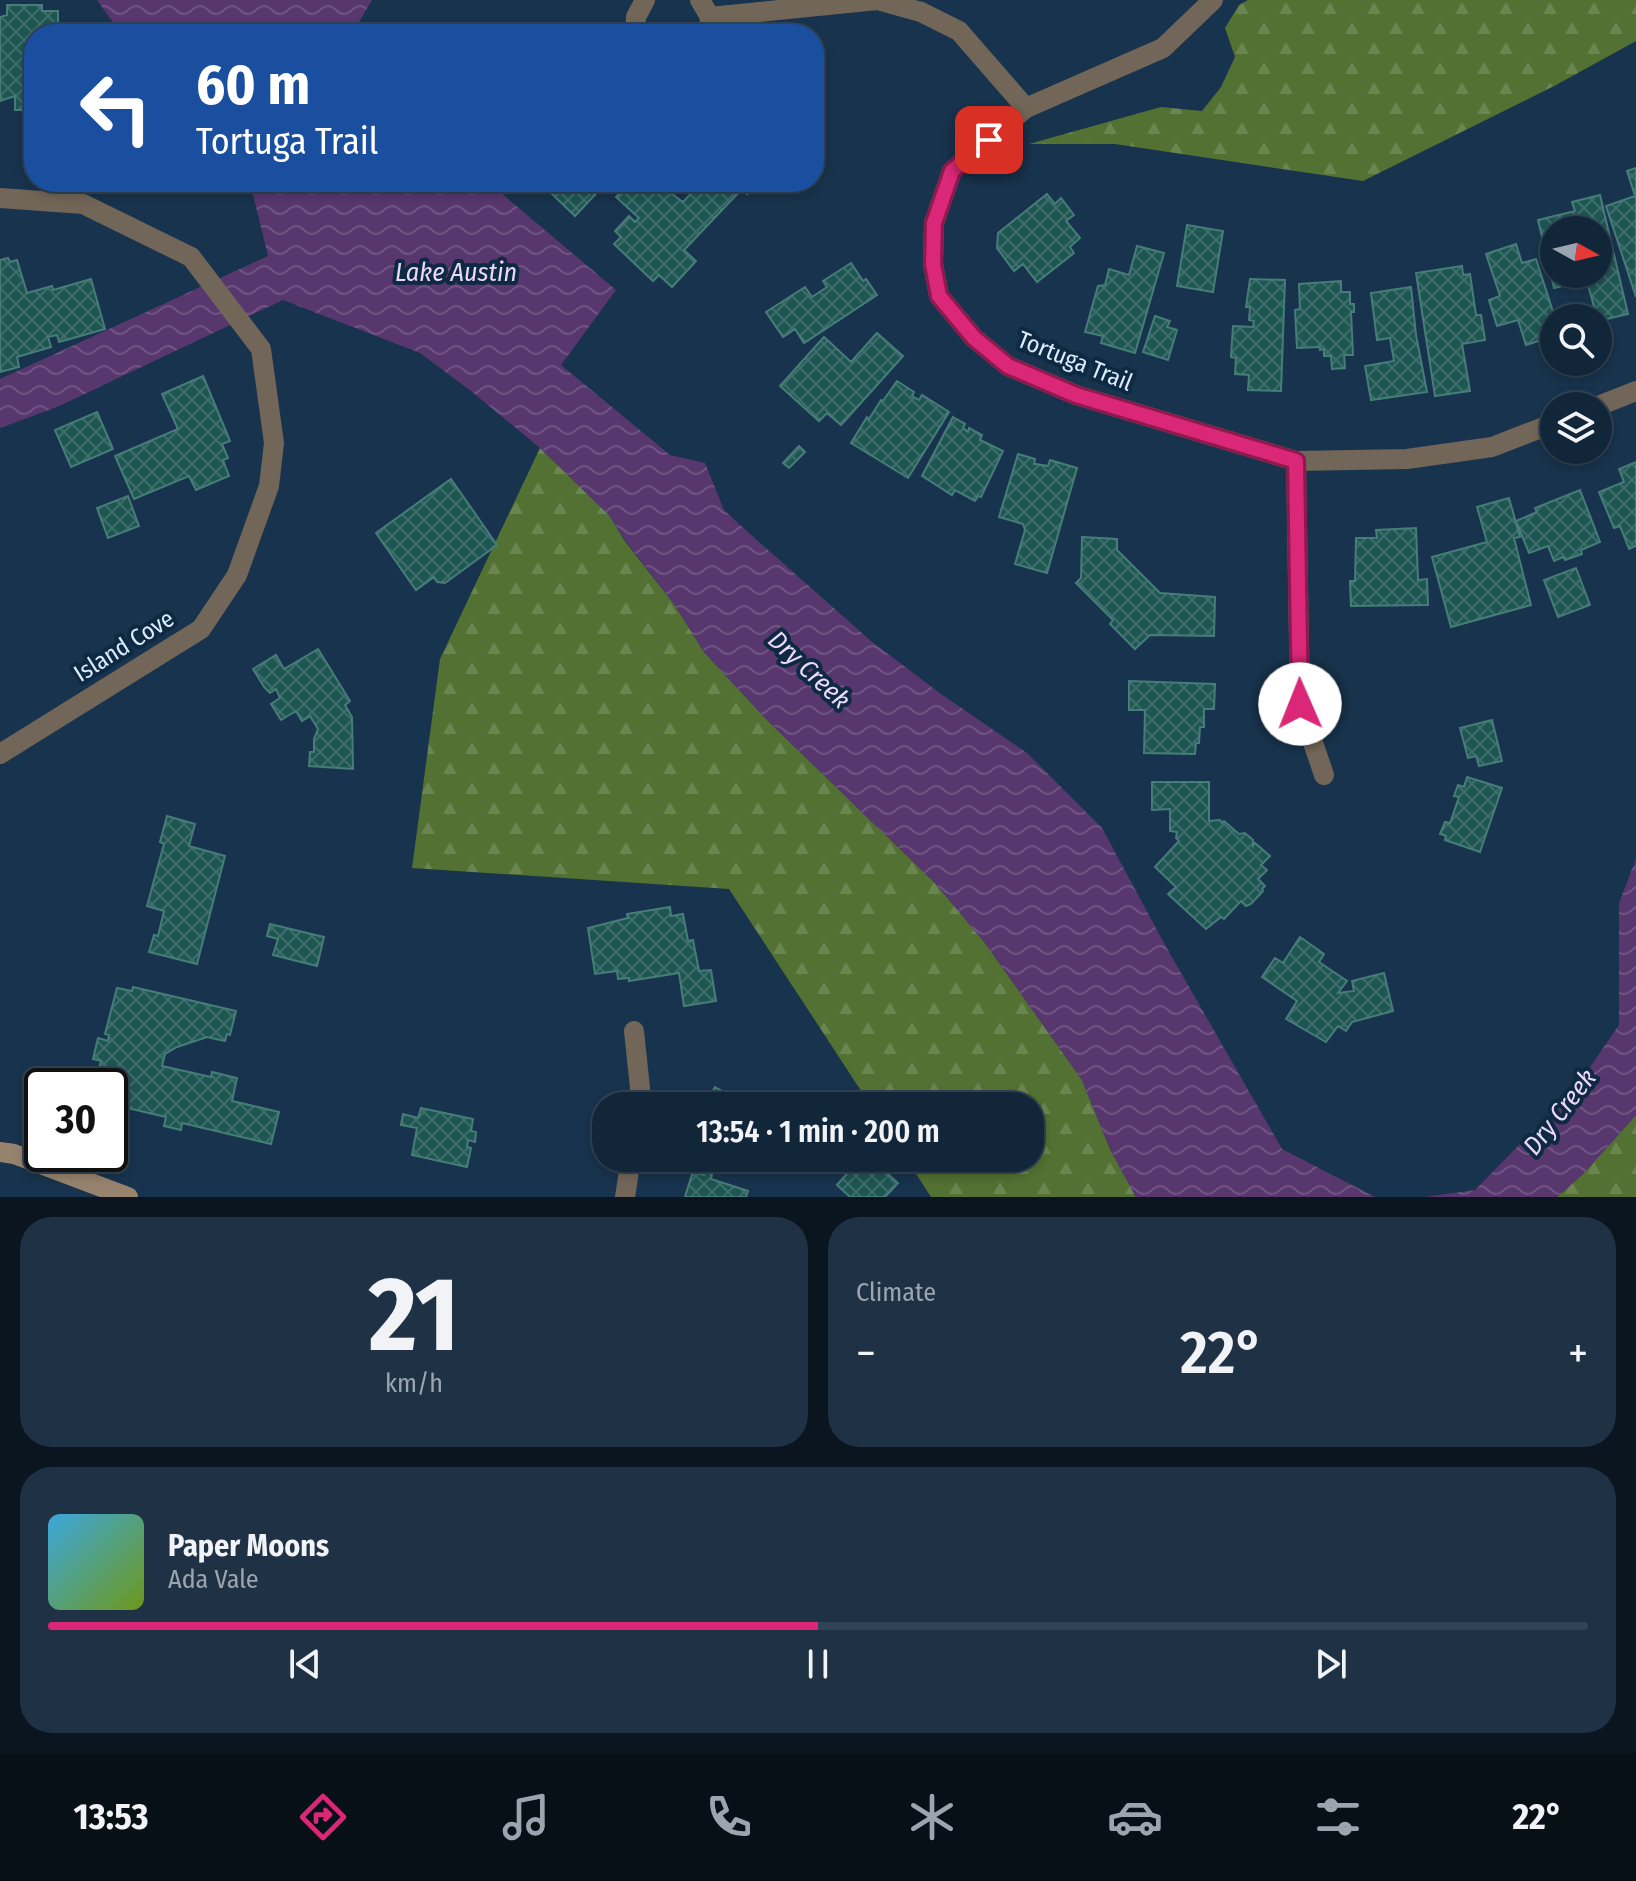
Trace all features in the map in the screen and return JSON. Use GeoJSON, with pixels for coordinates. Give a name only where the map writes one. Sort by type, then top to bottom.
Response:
{"type":"FeatureCollection","features":[{"type":"Feature","properties":{"kind":"street"},"geometry":{"type":"LineString","coordinates":[[636,24],[645,0]]}},
{"type":"Feature","properties":{"kind":"street"},"geometry":{"type":"LineString","coordinates":[[706,17],[878,0],[921,12],[959,31],[1026,108]]}},
{"type":"Feature","properties":{"kind":"street","name":"Tortuga Trail"},"geometry":{"type":"LineString","coordinates":[[1213,0],[1163,48],[1026,108],[952,171],[934,223],[933,264],[939,296],[974,338],[1008,366],[1076,395],[1296,461],[1407,459],[1492,447],[1540,428]]}},
{"type":"Feature","properties":{"kind":"street","name":"Island Cove"},"geometry":{"type":"LineString","coordinates":[[0,198],[83,204],[191,257],[261,349],[274,443],[269,486],[237,575],[201,629],[0,754]]}},
{"type":"Feature","properties":{"kind":"street"},"geometry":{"type":"LineString","coordinates":[[1612,400],[1636,391]]}},
{"type":"Feature","properties":{"kind":"street"},"geometry":{"type":"LineString","coordinates":[[1296,461],[1300,704],[1324,775]]}},
{"type":"Feature","properties":{"kind":"street"},"geometry":{"type":"LineString","coordinates":[[634,1031],[640,1092]]}},
{"type":"Feature","properties":{"kind":"street"},"geometry":{"type":"LineString","coordinates":[[0,1152],[128,1197]]}},
{"type":"Feature","properties":{"kind":"street"},"geometry":{"type":"LineString","coordinates":[[625,1197],[629,1172]]}},
{"type":"Feature","properties":{"kind":"green space"},"geometry":{"type":"Polygon","coordinates":[[[1248,0],[1636,0],[1636,41],[1556,85],[1363,181],[1115,144],[1029,144],[1161,107],[1202,111],[1221,87],[1235,57],[1225,28],[1239,5],[1248,0]]]}},
{"type":"Feature","properties":{"kind":"green space"},"geometry":{"type":"Polygon","coordinates":[[[540,448],[610,516],[624,540],[674,604],[704,652],[766,719],[935,883],[985,943],[1082,1080],[1110,1149],[1136,1197],[931,1197],[915,1172],[1044,1172],[1044,1092],[862,1092],[729,889],[412,868],[440,659],[540,448]]]}},
{"type":"Feature","properties":{"kind":"green space"},"geometry":{"type":"Polygon","coordinates":[[[1636,1115],[1636,1197],[1557,1197],[1583,1174],[1636,1115]]]}},
{"type":"Feature","properties":{"kind":"water"},"geometry":{"type":"Polygon","coordinates":[[[97,0],[372,0],[358,24],[114,24],[97,0]]]}},
{"type":"Feature","properties":{"kind":"water","name":"Lake Austin"},"geometry":{"type":"Polygon","coordinates":[[[252,192],[500,192],[616,290],[561,365],[670,455],[705,463],[724,510],[749,533],[871,641],[1027,753],[1102,828],[1282,1149],[1375,1197],[1136,1197],[1110,1149],[1082,1080],[985,943],[935,883],[766,719],[704,652],[674,604],[610,516],[540,448],[420,353],[283,300],[57,407],[0,428],[0,379],[268,256],[252,192]]]}},
{"type":"Feature","properties":{"kind":"water","name":"Dry Creek"},"geometry":{"type":"Polygon","coordinates":[[[1636,859],[1636,1115],[1583,1174],[1557,1197],[1425,1197],[1475,1190],[1577,1086],[1619,1025],[1619,903],[1636,859]]]}},
{"type":"Feature","properties":{"kind":"building"},"geometry":{"type":"Polygon","coordinates":[[[7,5],[42,5],[42,11],[58,11],[58,24],[24,24],[24,110],[15,110],[15,96],[0,101],[0,17],[7,15],[7,5]]]}},
{"type":"Feature","properties":{"kind":"building"},"geometry":{"type":"Polygon","coordinates":[[[1636,168],[1636,297],[1612,216],[1606,206],[1635,196],[1627,171],[1636,168]]]}},
{"type":"Feature","properties":{"kind":"building"},"geometry":{"type":"Polygon","coordinates":[[[554,192],[598,192],[575,216],[552,194],[554,192]]]}},
{"type":"Feature","properties":{"kind":"building"},"geometry":{"type":"Polygon","coordinates":[[[621,192],[669,192],[683,202],[692,192],[739,192],[684,250],[696,261],[672,287],[659,275],[653,281],[614,244],[621,237],[615,231],[629,216],[635,222],[639,218],[616,197],[621,192]]]}},
{"type":"Feature","properties":{"kind":"building"},"geometry":{"type":"Polygon","coordinates":[[[1047,194],[1055,204],[1061,198],[1074,215],[1066,221],[1080,238],[1070,247],[1074,253],[1037,282],[1023,264],[1014,271],[997,248],[998,233],[1047,194]]]}},
{"type":"Feature","properties":{"kind":"building"},"geometry":{"type":"Polygon","coordinates":[[[1600,195],[1605,216],[1554,216],[1575,211],[1572,202],[1600,195]]]}},
{"type":"Feature","properties":{"kind":"building"},"geometry":{"type":"Polygon","coordinates":[[[1187,225],[1223,231],[1213,292],[1177,286],[1187,225]]]}},
{"type":"Feature","properties":{"kind":"building"},"geometry":{"type":"Polygon","coordinates":[[[1516,244],[1522,263],[1536,259],[1540,288],[1545,288],[1550,304],[1540,304],[1540,340],[1526,345],[1518,320],[1497,326],[1489,300],[1500,296],[1486,254],[1516,244]]]}},
{"type":"Feature","properties":{"kind":"building"},"geometry":{"type":"Polygon","coordinates":[[[1137,246],[1164,253],[1135,353],[1101,343],[1103,336],[1085,332],[1098,286],[1105,285],[1109,269],[1129,275],[1137,246]]]}},
{"type":"Feature","properties":{"kind":"building"},"geometry":{"type":"Polygon","coordinates":[[[1612,246],[1628,314],[1612,318],[1612,304],[1593,304],[1589,288],[1612,288],[1612,246]]]}},
{"type":"Feature","properties":{"kind":"building"},"geometry":{"type":"Polygon","coordinates":[[[8,258],[10,262],[17,260],[27,293],[52,286],[53,290],[91,279],[105,329],[59,342],[57,335],[48,337],[51,347],[17,357],[19,367],[0,372],[0,260],[8,258]]]}},
{"type":"Feature","properties":{"kind":"building"},"geometry":{"type":"Polygon","coordinates":[[[851,263],[877,295],[804,343],[795,329],[783,337],[766,312],[805,287],[812,297],[827,287],[823,281],[851,263]]]}},
{"type":"Feature","properties":{"kind":"building"},"geometry":{"type":"Polygon","coordinates":[[[1462,266],[1463,275],[1470,274],[1476,315],[1481,315],[1485,340],[1462,344],[1470,391],[1435,396],[1416,273],[1462,266]]]}},
{"type":"Feature","properties":{"kind":"building"},"geometry":{"type":"Polygon","coordinates":[[[1250,279],[1285,280],[1281,391],[1248,390],[1249,375],[1235,374],[1236,358],[1231,357],[1233,326],[1253,327],[1254,321],[1249,320],[1250,307],[1246,307],[1250,279]]]}},
{"type":"Feature","properties":{"kind":"building"},"geometry":{"type":"Polygon","coordinates":[[[1341,281],[1341,292],[1350,292],[1350,304],[1354,304],[1354,312],[1351,312],[1353,355],[1344,355],[1345,368],[1332,369],[1331,356],[1324,356],[1324,349],[1297,348],[1295,310],[1300,309],[1299,284],[1341,281]]]}},
{"type":"Feature","properties":{"kind":"building"},"geometry":{"type":"Polygon","coordinates":[[[1411,287],[1427,392],[1371,400],[1365,366],[1394,361],[1390,338],[1377,340],[1371,293],[1411,287]]]}},
{"type":"Feature","properties":{"kind":"building"},"geometry":{"type":"Polygon","coordinates":[[[1155,316],[1170,321],[1167,327],[1177,330],[1168,360],[1143,352],[1155,316]]]}},
{"type":"Feature","properties":{"kind":"building"},"geometry":{"type":"Polygon","coordinates":[[[877,333],[903,356],[841,425],[827,413],[819,421],[780,386],[824,337],[851,362],[877,333]]]}},
{"type":"Feature","properties":{"kind":"building"},"geometry":{"type":"Polygon","coordinates":[[[203,376],[230,441],[222,444],[228,458],[223,460],[229,476],[196,490],[189,476],[134,499],[115,456],[178,429],[162,394],[203,376]]]}},
{"type":"Feature","properties":{"kind":"building"},"geometry":{"type":"Polygon","coordinates":[[[897,381],[914,392],[912,396],[919,400],[922,395],[949,412],[908,478],[851,443],[867,417],[869,419],[897,381]]]}},
{"type":"Feature","properties":{"kind":"building"},"geometry":{"type":"Polygon","coordinates":[[[97,412],[113,449],[71,467],[55,430],[97,412]]]}},
{"type":"Feature","properties":{"kind":"building"},"geometry":{"type":"Polygon","coordinates":[[[953,417],[965,424],[963,428],[968,432],[969,428],[982,435],[980,440],[1003,451],[981,497],[978,496],[975,501],[955,490],[952,495],[922,476],[953,417]]]}},
{"type":"Feature","properties":{"kind":"building"},"geometry":{"type":"Polygon","coordinates":[[[799,446],[805,452],[789,468],[783,463],[799,446]]]}},
{"type":"Feature","properties":{"kind":"building"},"geometry":{"type":"Polygon","coordinates":[[[1018,454],[1035,459],[1034,464],[1048,466],[1050,460],[1077,468],[1047,573],[1015,564],[1025,530],[1023,524],[999,517],[1018,454]]]}},
{"type":"Feature","properties":{"kind":"building"},"geometry":{"type":"Polygon","coordinates":[[[1636,462],[1636,546],[1629,549],[1620,526],[1614,528],[1599,492],[1624,482],[1619,469],[1636,462]]]}},
{"type":"Feature","properties":{"kind":"building"},"geometry":{"type":"Polygon","coordinates":[[[451,479],[497,545],[445,583],[437,582],[434,577],[416,590],[376,533],[451,479]]]}},
{"type":"Feature","properties":{"kind":"building"},"geometry":{"type":"Polygon","coordinates":[[[1580,490],[1600,542],[1581,550],[1582,554],[1565,560],[1563,557],[1554,561],[1548,546],[1529,553],[1516,521],[1537,512],[1535,508],[1580,490]]]}},
{"type":"Feature","properties":{"kind":"building"},"geometry":{"type":"Polygon","coordinates":[[[128,496],[139,526],[108,538],[97,508],[128,496]]]}},
{"type":"Feature","properties":{"kind":"building"},"geometry":{"type":"Polygon","coordinates":[[[1509,498],[1520,537],[1514,538],[1531,605],[1451,627],[1432,557],[1487,542],[1477,507],[1509,498]]]}},
{"type":"Feature","properties":{"kind":"building"},"geometry":{"type":"Polygon","coordinates":[[[1416,528],[1418,580],[1427,579],[1428,605],[1351,606],[1350,581],[1355,581],[1356,538],[1377,538],[1376,530],[1416,528]]]}},
{"type":"Feature","properties":{"kind":"building"},"geometry":{"type":"Polygon","coordinates":[[[1082,537],[1117,539],[1117,550],[1160,593],[1215,597],[1214,636],[1150,635],[1135,649],[1110,624],[1113,620],[1076,583],[1081,578],[1082,537]]]}},
{"type":"Feature","properties":{"kind":"building"},"geometry":{"type":"Polygon","coordinates":[[[1576,568],[1590,605],[1558,617],[1544,580],[1576,568]]]}},
{"type":"Feature","properties":{"kind":"building"},"geometry":{"type":"Polygon","coordinates":[[[318,649],[350,701],[345,705],[352,717],[353,769],[309,766],[318,729],[310,716],[302,721],[296,711],[281,720],[271,704],[280,698],[276,689],[270,693],[253,669],[276,655],[284,669],[318,649]]]}},
{"type":"Feature","properties":{"kind":"building"},"geometry":{"type":"Polygon","coordinates":[[[1129,681],[1215,684],[1214,709],[1204,709],[1204,727],[1200,727],[1195,754],[1144,753],[1145,710],[1129,710],[1129,681]]]}},
{"type":"Feature","properties":{"kind":"building"},"geometry":{"type":"Polygon","coordinates":[[[1492,720],[1502,761],[1479,766],[1476,756],[1468,758],[1460,728],[1492,720]]]}},
{"type":"Feature","properties":{"kind":"building"},"geometry":{"type":"Polygon","coordinates":[[[1467,777],[1502,788],[1480,852],[1445,840],[1446,836],[1440,834],[1445,822],[1450,823],[1459,797],[1454,796],[1458,785],[1464,787],[1467,777]]]}},
{"type":"Feature","properties":{"kind":"building"},"geometry":{"type":"Polygon","coordinates":[[[1152,782],[1209,782],[1209,821],[1224,821],[1239,834],[1245,833],[1253,840],[1253,846],[1255,843],[1270,856],[1261,865],[1267,870],[1258,879],[1265,886],[1251,904],[1246,906],[1241,901],[1224,919],[1221,917],[1206,929],[1168,894],[1176,887],[1155,867],[1179,841],[1177,832],[1170,831],[1170,809],[1152,810],[1152,782]]]}},
{"type":"Feature","properties":{"kind":"building"},"geometry":{"type":"Polygon","coordinates":[[[167,816],[195,824],[189,846],[225,856],[197,964],[149,952],[154,935],[158,936],[164,911],[147,906],[164,844],[160,842],[167,816]]]}},
{"type":"Feature","properties":{"kind":"building"},"geometry":{"type":"Polygon","coordinates":[[[670,907],[671,916],[683,914],[688,941],[693,940],[699,971],[711,970],[716,1001],[684,1006],[679,973],[629,981],[629,978],[618,979],[617,971],[595,974],[588,928],[628,918],[627,914],[670,907]]]}},
{"type":"Feature","properties":{"kind":"building"},"geometry":{"type":"Polygon","coordinates":[[[270,924],[324,937],[317,966],[273,955],[278,939],[267,936],[270,924]]]}},
{"type":"Feature","properties":{"kind":"building"},"geometry":{"type":"Polygon","coordinates":[[[1300,937],[1324,954],[1319,962],[1347,981],[1338,993],[1354,991],[1352,981],[1384,973],[1393,1011],[1352,1022],[1346,1031],[1338,1026],[1326,1042],[1286,1019],[1297,1001],[1262,977],[1275,958],[1283,963],[1300,937]]]}},
{"type":"Feature","properties":{"kind":"building"},"geometry":{"type":"Polygon","coordinates":[[[133,987],[236,1011],[230,1035],[227,1034],[225,1041],[207,1037],[177,1047],[165,1054],[162,1066],[211,1077],[212,1072],[237,1078],[232,1101],[279,1112],[271,1144],[182,1123],[181,1130],[164,1126],[166,1117],[128,1108],[128,1068],[99,1068],[101,1061],[93,1059],[98,1038],[108,1041],[109,1035],[105,1034],[117,988],[132,991],[133,987]]]}},
{"type":"Feature","properties":{"kind":"building"},"geometry":{"type":"Polygon","coordinates":[[[421,1108],[473,1119],[471,1131],[476,1132],[475,1142],[468,1140],[467,1147],[471,1148],[467,1167],[412,1155],[417,1128],[401,1125],[403,1114],[418,1118],[421,1108]]]}},
{"type":"Feature","properties":{"kind":"building"},"geometry":{"type":"Polygon","coordinates":[[[693,1172],[712,1174],[711,1179],[748,1191],[746,1197],[685,1197],[693,1172]]]}},
{"type":"Feature","properties":{"kind":"building"},"geometry":{"type":"Polygon","coordinates":[[[849,1172],[886,1172],[898,1183],[885,1197],[850,1197],[837,1185],[849,1172]]]}},
{"type":"Feature","properties":{"kind":"route"},"geometry":{"type":"LineString","coordinates":[[989,140],[952,171],[934,223],[933,264],[939,296],[974,338],[1008,366],[1076,395],[1296,461],[1300,704]]}}]}
